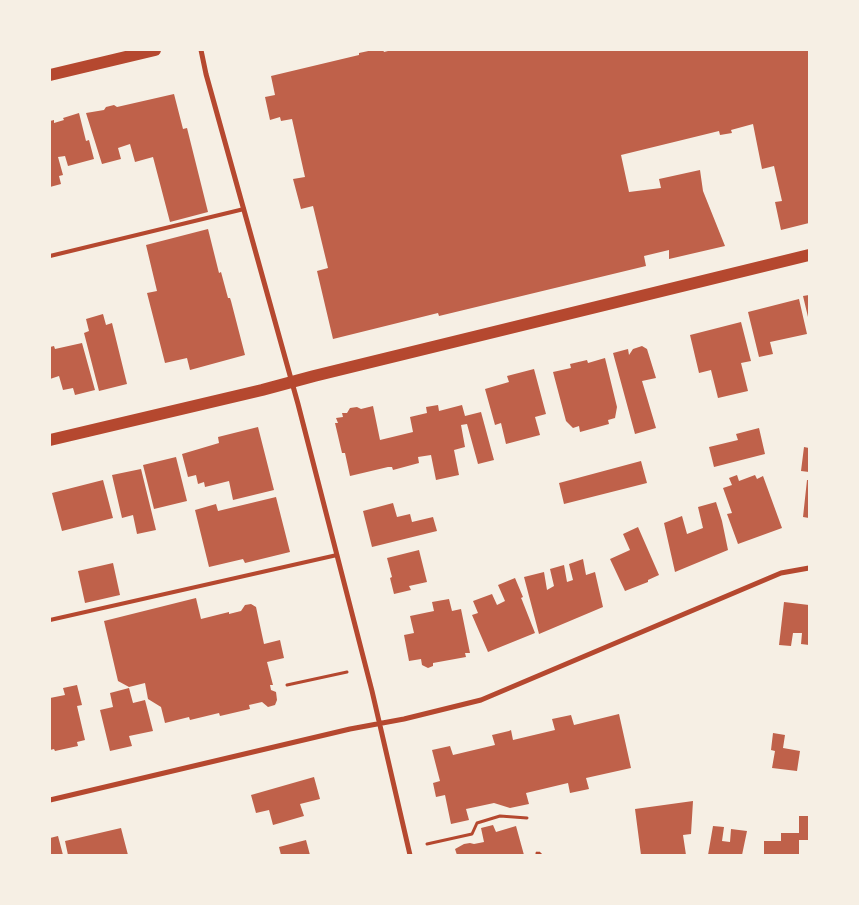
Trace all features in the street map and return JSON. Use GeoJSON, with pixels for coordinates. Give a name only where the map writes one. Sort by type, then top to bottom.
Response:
{"type":"FeatureCollection","features":[{"type":"Feature","properties":{"kind":"main road"},"geometry":{"type":"LineString","coordinates":[[50,75],[155,50]]}},
{"type":"Feature","properties":{"kind":"main road"},"geometry":{"type":"LineString","coordinates":[[50,440],[809,255]]}},
{"type":"Feature","properties":{"kind":"street"},"geometry":{"type":"LineString","coordinates":[[201,50],[337,554],[410,855]]}},
{"type":"Feature","properties":{"kind":"street"},"geometry":{"type":"LineString","coordinates":[[50,800],[481,700],[781,573],[809,568]]}},
{"type":"Feature","properties":{"kind":"lane"},"geometry":{"type":"LineString","coordinates":[[50,256],[244,209]]}},
{"type":"Feature","properties":{"kind":"lane"},"geometry":{"type":"LineString","coordinates":[[50,620],[337,554]]}},
{"type":"Feature","properties":{"kind":"path"},"geometry":{"type":"LineString","coordinates":[[287,685],[347,672]]}},
{"type":"Feature","properties":{"kind":"path"},"geometry":{"type":"LineString","coordinates":[[427,844],[472,834],[477,823],[500,816],[527,818]]}},
{"type":"Feature","properties":{"kind":"building"},"geometry":{"type":"Polygon","coordinates":[[[373,50],[383,50],[384,52],[392,50],[809,50],[809,223],[781,230],[775,202],[782,201],[774,166],[762,169],[753,124],[731,130],[732,133],[720,135],[719,131],[621,155],[629,192],[661,188],[659,179],[700,170],[703,191],[725,246],[669,259],[669,250],[644,256],[646,266],[439,316],[438,313],[333,339],[317,271],[328,268],[313,206],[301,209],[293,179],[305,177],[292,119],[281,121],[280,117],[270,120],[265,97],[275,95],[271,76],[373,50]]]}},
{"type":"Feature","properties":{"kind":"building"},"geometry":{"type":"Polygon","coordinates":[[[174,94],[183,129],[187,128],[208,212],[170,222],[153,157],[135,162],[130,144],[118,148],[121,159],[102,164],[86,113],[104,110],[106,107],[114,105],[117,107],[174,94]]]}},
{"type":"Feature","properties":{"kind":"building"},"geometry":{"type":"Polygon","coordinates":[[[79,113],[86,141],[89,140],[94,159],[68,166],[65,156],[58,157],[63,175],[59,176],[61,184],[50,187],[50,121],[54,120],[54,123],[79,113]]]}},
{"type":"Feature","properties":{"kind":"building"},"geometry":{"type":"Polygon","coordinates":[[[208,229],[219,273],[221,272],[228,298],[231,301],[245,355],[190,370],[187,358],[165,363],[147,293],[157,291],[146,245],[208,229]]]}},
{"type":"Feature","properties":{"kind":"building"},"geometry":{"type":"Polygon","coordinates":[[[809,295],[809,317],[808,317],[803,296],[809,295]]]}},
{"type":"Feature","properties":{"kind":"building"},"geometry":{"type":"Polygon","coordinates":[[[799,299],[807,334],[770,342],[773,354],[759,357],[748,312],[799,299]]]}},
{"type":"Feature","properties":{"kind":"building"},"geometry":{"type":"Polygon","coordinates":[[[103,314],[106,325],[112,323],[127,384],[99,391],[84,333],[89,331],[86,319],[103,314]]]}},
{"type":"Feature","properties":{"kind":"building"},"geometry":{"type":"Polygon","coordinates":[[[741,322],[751,361],[741,363],[748,391],[718,398],[711,370],[699,373],[690,335],[741,322]]]}},
{"type":"Feature","properties":{"kind":"building"},"geometry":{"type":"Polygon","coordinates":[[[82,343],[95,390],[75,395],[73,388],[63,390],[59,376],[50,379],[50,347],[54,346],[55,349],[82,343]]]}},
{"type":"Feature","properties":{"kind":"building"},"geometry":{"type":"Polygon","coordinates":[[[642,346],[647,349],[656,378],[642,381],[656,428],[635,434],[613,353],[628,349],[629,355],[633,349],[642,346]]]}},
{"type":"Feature","properties":{"kind":"building"},"geometry":{"type":"Polygon","coordinates":[[[605,358],[617,407],[615,418],[608,420],[609,424],[580,432],[579,426],[573,428],[566,421],[553,372],[571,368],[570,364],[587,360],[588,363],[605,358]]]}},
{"type":"Feature","properties":{"kind":"building"},"geometry":{"type":"Polygon","coordinates":[[[534,369],[546,414],[535,417],[540,435],[506,444],[501,423],[495,425],[485,389],[509,382],[507,376],[534,369]]]}},
{"type":"Feature","properties":{"kind":"building"},"geometry":{"type":"Polygon","coordinates":[[[438,405],[439,411],[462,405],[465,416],[481,412],[494,460],[478,464],[467,424],[461,425],[465,447],[454,450],[459,475],[436,480],[431,455],[418,457],[419,463],[393,470],[392,467],[388,467],[350,476],[335,423],[338,423],[336,418],[343,417],[342,413],[347,413],[350,408],[357,407],[361,409],[373,406],[380,440],[413,432],[410,417],[427,413],[426,407],[438,405]]]}},
{"type":"Feature","properties":{"kind":"building"},"geometry":{"type":"Polygon","coordinates":[[[258,427],[274,490],[233,500],[229,481],[205,487],[204,482],[198,484],[196,475],[188,477],[182,454],[219,443],[218,437],[258,427]]]}},
{"type":"Feature","properties":{"kind":"building"},"geometry":{"type":"Polygon","coordinates":[[[759,428],[765,454],[714,467],[709,447],[738,440],[736,434],[759,428]]]}},
{"type":"Feature","properties":{"kind":"building"},"geometry":{"type":"Polygon","coordinates":[[[804,447],[809,448],[809,472],[801,471],[804,447]]]}},
{"type":"Feature","properties":{"kind":"building"},"geometry":{"type":"Polygon","coordinates":[[[176,457],[187,501],[154,509],[143,465],[176,457]]]}},
{"type":"Feature","properties":{"kind":"building"},"geometry":{"type":"Polygon","coordinates":[[[641,461],[647,483],[564,504],[559,483],[641,461]]]}},
{"type":"Feature","properties":{"kind":"building"},"geometry":{"type":"Polygon","coordinates":[[[141,469],[156,530],[137,534],[133,515],[122,518],[112,475],[141,469]]]}},
{"type":"Feature","properties":{"kind":"building"},"geometry":{"type":"Polygon","coordinates":[[[737,475],[739,481],[755,475],[757,479],[763,476],[782,528],[738,544],[727,514],[732,513],[723,488],[732,485],[729,478],[737,475]]]}},
{"type":"Feature","properties":{"kind":"building"},"geometry":{"type":"Polygon","coordinates":[[[103,480],[113,518],[62,531],[52,493],[103,480]]]}},
{"type":"Feature","properties":{"kind":"building"},"geometry":{"type":"Polygon","coordinates":[[[807,480],[809,480],[809,518],[803,517],[807,480]]]}},
{"type":"Feature","properties":{"kind":"building"},"geometry":{"type":"Polygon","coordinates":[[[276,497],[290,552],[245,563],[243,559],[209,567],[195,510],[216,504],[218,511],[276,497]]]}},
{"type":"Feature","properties":{"kind":"building"},"geometry":{"type":"Polygon","coordinates":[[[716,502],[728,550],[675,572],[664,523],[682,516],[687,534],[703,528],[698,507],[716,502]]]}},
{"type":"Feature","properties":{"kind":"building"},"geometry":{"type":"Polygon","coordinates":[[[393,503],[397,517],[410,514],[412,522],[433,517],[437,531],[372,547],[363,511],[393,503]]]}},
{"type":"Feature","properties":{"kind":"building"},"geometry":{"type":"Polygon","coordinates":[[[638,527],[659,575],[648,580],[648,582],[625,591],[610,559],[630,550],[623,534],[638,527]]]}},
{"type":"Feature","properties":{"kind":"building"},"geometry":{"type":"Polygon","coordinates":[[[419,550],[427,582],[409,586],[411,590],[394,594],[387,558],[419,550]]]}},
{"type":"Feature","properties":{"kind":"building"},"geometry":{"type":"Polygon","coordinates":[[[583,559],[586,575],[595,572],[603,607],[539,634],[524,577],[544,572],[547,590],[554,586],[550,569],[564,565],[567,582],[573,580],[569,564],[583,559]]]}},
{"type":"Feature","properties":{"kind":"building"},"geometry":{"type":"Polygon","coordinates":[[[113,563],[120,595],[85,603],[78,571],[113,563]]]}},
{"type":"Feature","properties":{"kind":"building"},"geometry":{"type":"Polygon","coordinates":[[[515,578],[535,633],[488,652],[472,615],[478,613],[473,601],[492,594],[497,605],[505,601],[498,585],[515,578]]]}},
{"type":"Feature","properties":{"kind":"building"},"geometry":{"type":"Polygon","coordinates":[[[196,598],[201,619],[241,611],[245,605],[251,604],[256,607],[264,644],[280,640],[284,658],[267,662],[273,685],[270,685],[271,690],[276,692],[277,700],[275,705],[268,707],[262,702],[249,705],[250,709],[220,716],[219,713],[190,720],[189,717],[165,723],[161,707],[148,699],[145,683],[129,687],[118,681],[104,621],[196,598]]]}},
{"type":"Feature","properties":{"kind":"building"},"geometry":{"type":"Polygon","coordinates":[[[449,599],[452,611],[461,609],[470,653],[465,653],[466,657],[433,663],[433,666],[428,668],[422,665],[421,659],[409,661],[404,635],[414,633],[410,616],[434,611],[432,602],[449,599]]]}},
{"type":"Feature","properties":{"kind":"building"},"geometry":{"type":"Polygon","coordinates":[[[784,602],[809,605],[809,645],[801,644],[802,633],[793,633],[791,646],[779,645],[784,602]]]}},
{"type":"Feature","properties":{"kind":"building"},"geometry":{"type":"Polygon","coordinates":[[[77,685],[82,705],[77,706],[85,740],[77,742],[78,746],[55,751],[54,749],[50,750],[50,698],[65,695],[63,688],[77,685]]]}},
{"type":"Feature","properties":{"kind":"building"},"geometry":{"type":"Polygon","coordinates":[[[129,688],[133,703],[145,700],[153,731],[129,736],[132,746],[110,751],[100,710],[113,707],[110,693],[129,688]]]}},
{"type":"Feature","properties":{"kind":"building"},"geometry":{"type":"Polygon","coordinates":[[[619,714],[631,768],[586,778],[589,789],[570,793],[568,783],[526,793],[529,804],[510,808],[494,803],[466,809],[469,820],[451,824],[445,795],[436,797],[433,783],[440,781],[432,750],[450,746],[453,755],[495,745],[492,735],[511,730],[513,740],[555,730],[552,719],[571,715],[574,725],[619,714]]]}},
{"type":"Feature","properties":{"kind":"building"},"geometry":{"type":"Polygon","coordinates":[[[773,733],[785,735],[783,748],[800,751],[797,771],[772,768],[775,751],[771,750],[773,733]]]}},
{"type":"Feature","properties":{"kind":"building"},"geometry":{"type":"Polygon","coordinates":[[[314,777],[320,799],[300,804],[304,816],[273,825],[269,810],[256,813],[251,795],[314,777]]]}},
{"type":"Feature","properties":{"kind":"building"},"geometry":{"type":"Polygon","coordinates":[[[693,801],[691,834],[683,835],[686,855],[641,855],[635,809],[693,801]]]}},
{"type":"Feature","properties":{"kind":"building"},"geometry":{"type":"Polygon","coordinates":[[[799,816],[809,816],[809,840],[799,840],[799,855],[764,855],[764,841],[781,841],[781,833],[799,833],[799,816]]]}},
{"type":"Feature","properties":{"kind":"building"},"geometry":{"type":"Polygon","coordinates":[[[493,825],[496,832],[516,826],[524,855],[457,855],[455,849],[464,844],[484,842],[481,828],[493,825]]]}},
{"type":"Feature","properties":{"kind":"building"},"geometry":{"type":"Polygon","coordinates":[[[713,826],[724,827],[722,841],[730,842],[731,829],[747,831],[742,855],[708,855],[713,826]]]}},
{"type":"Feature","properties":{"kind":"building"},"geometry":{"type":"Polygon","coordinates":[[[121,828],[128,855],[68,855],[65,841],[121,828]]]}},
{"type":"Feature","properties":{"kind":"building"},"geometry":{"type":"Polygon","coordinates":[[[58,836],[63,855],[50,855],[50,838],[58,836]]]}},
{"type":"Feature","properties":{"kind":"building"},"geometry":{"type":"Polygon","coordinates":[[[306,840],[310,855],[281,855],[279,847],[306,840]]]}}]}
